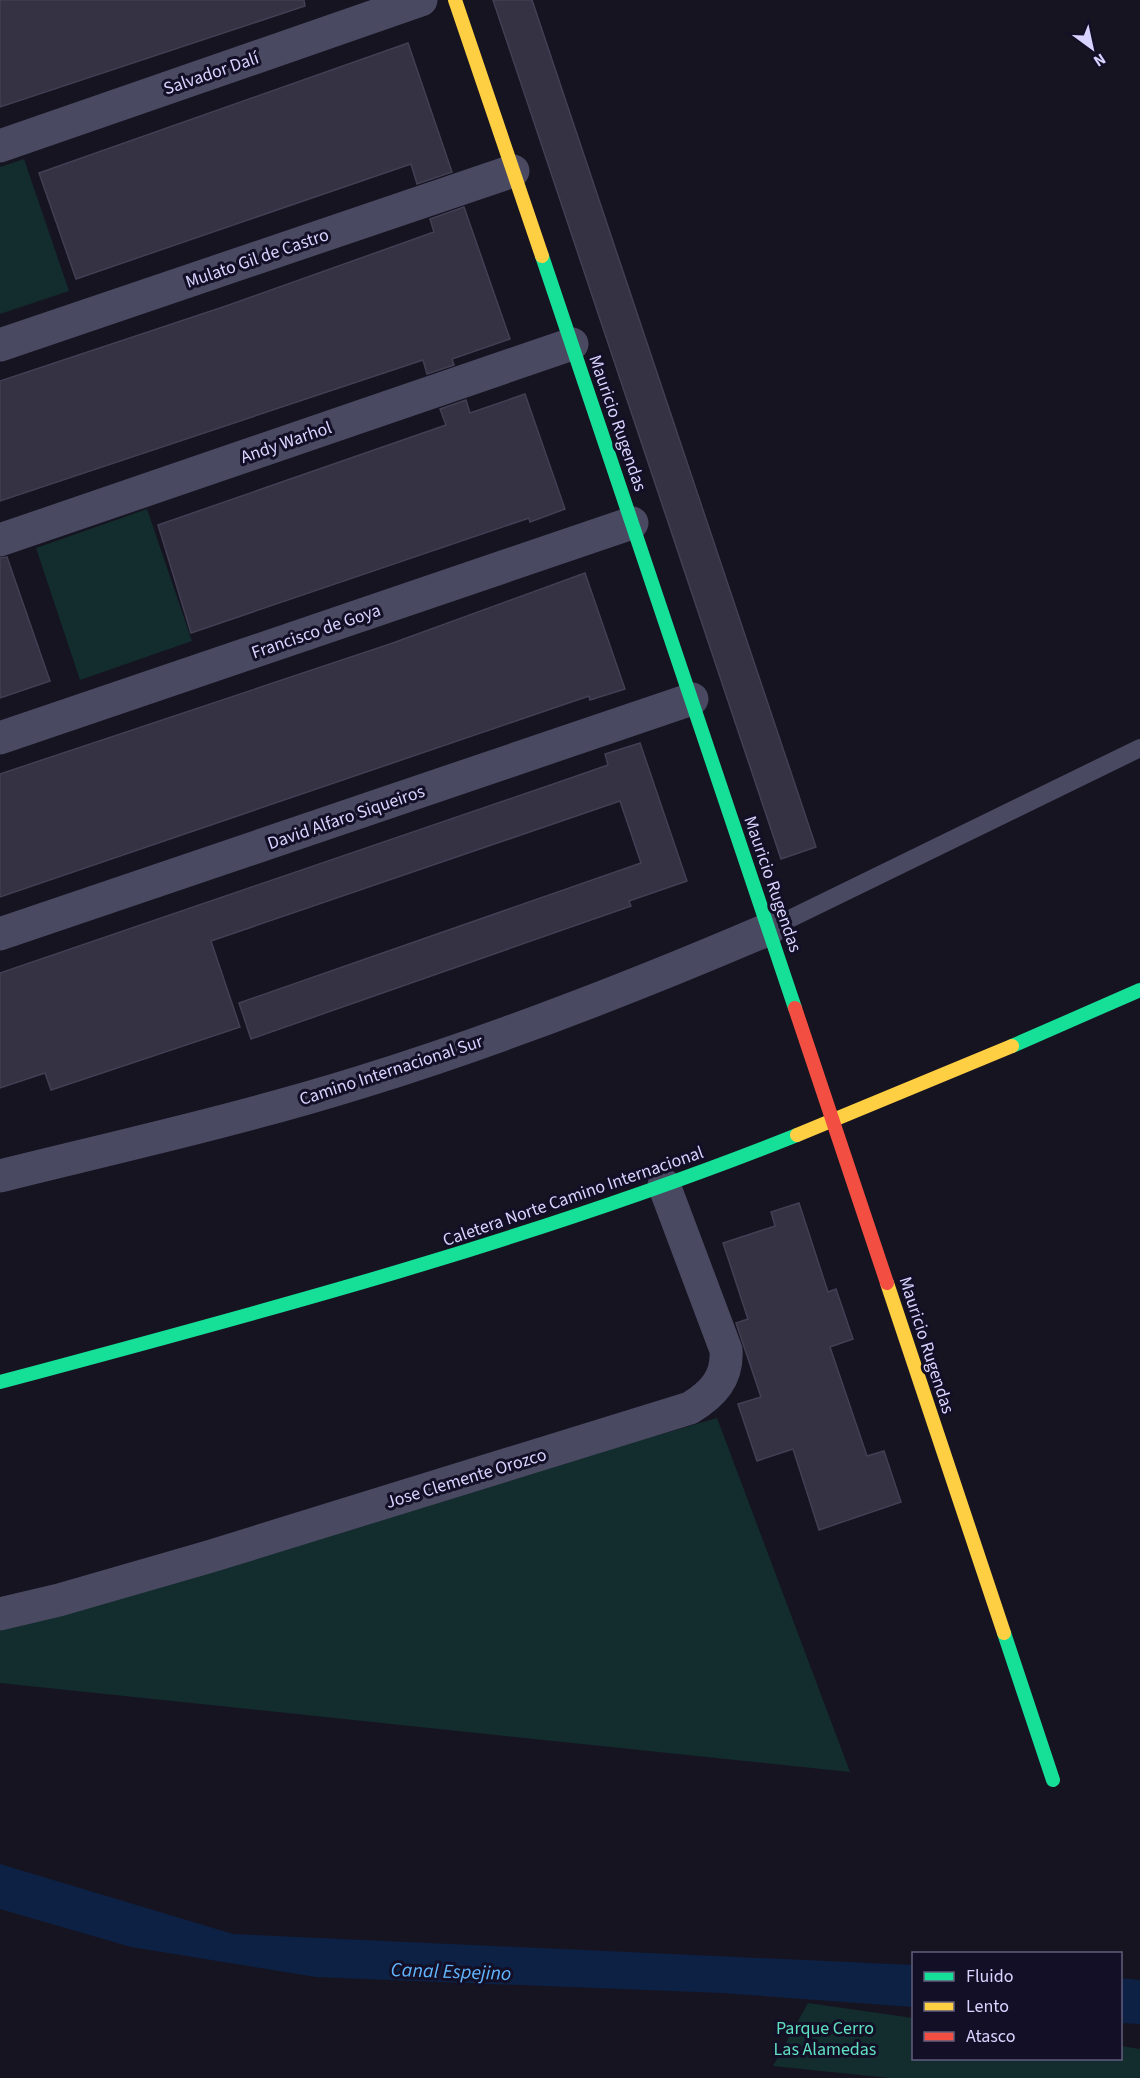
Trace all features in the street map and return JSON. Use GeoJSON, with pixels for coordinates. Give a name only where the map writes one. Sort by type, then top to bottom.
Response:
{"type":"FeatureCollection","features":[{"type":"Feature","properties":{"kind":"street","name":"Salvador Dalí"},"geometry":{"type":"LineString","coordinates":[[0,146],[422,0]]}},
{"type":"Feature","properties":{"kind":"street","name":"Mauricio Rugendas"},"geometry":{"type":"LineString","coordinates":[[455,0],[770,928],[1053,1780]]}},
{"type":"Feature","properties":{"kind":"street","name":"Mulato Gil de Castro"},"geometry":{"type":"LineString","coordinates":[[0,345],[513,171]]}},
{"type":"Feature","properties":{"kind":"street","name":"Andy Warhol"},"geometry":{"type":"LineString","coordinates":[[0,540],[572,344]]}},
{"type":"Feature","properties":{"kind":"street","name":"Francisco de Goya"},"geometry":{"type":"LineString","coordinates":[[0,738],[632,523]]}},
{"type":"Feature","properties":{"kind":"street","name":"David Alfaro Siqueiros"},"geometry":{"type":"LineString","coordinates":[[0,934],[692,699]]}},
{"type":"Feature","properties":{"kind":"street","name":"Camino Internacional Sur"},"geometry":{"type":"LineString","coordinates":[[0,1176],[242,1116],[360,1082],[575,1008],[770,928]]}},
{"type":"Feature","properties":{"kind":"street","name":"Caletera Norte Camino Internacional"},"geometry":{"type":"LineString","coordinates":[[0,1382],[360,1285],[516,1238],[664,1185],[833,1120],[1140,990]]}},
{"type":"Feature","properties":{"kind":"street","name":"Jose Clemente Orozco"},"geometry":{"type":"LineString","coordinates":[[0,1614],[59,1600],[208,1557],[690,1408],[705,1398],[724,1375],[726,1350],[664,1185]]}},
{"type":"Feature","properties":{"kind":"lane"},"geometry":{"type":"LineString","coordinates":[[770,928],[1140,748]]}},
{"type":"Feature","properties":{"kind":"green space"},"geometry":{"type":"Polygon","coordinates":[[[24,159],[69,291],[0,314],[0,167],[24,159]]]}},
{"type":"Feature","properties":{"kind":"green space"},"geometry":{"type":"Polygon","coordinates":[[[147,509],[192,641],[80,680],[36,548],[147,509]]]}},
{"type":"Feature","properties":{"kind":"green space"},"geometry":{"type":"Polygon","coordinates":[[[717,1418],[850,1772],[0,1683],[0,1626],[717,1418]]]}},
{"type":"Feature","properties":{"kind":"green space","name":"Parque Cerro Las Alamedas"},"geometry":{"type":"Polygon","coordinates":[[[808,2003],[912,2018],[912,2060],[1122,2060],[1122,2046],[1140,2049],[1140,2078],[889,2078],[773,2066],[808,2003]]]}},
{"type":"Feature","properties":{"kind":"water","name":"Canal Espejino"},"geometry":{"type":"Polygon","coordinates":[[[0,1864],[233,1934],[912,1965],[912,2007],[722,1993],[316,1977],[131,1947],[0,1909],[0,1864]]]}},
{"type":"Feature","properties":{"kind":"water"},"geometry":{"type":"Polygon","coordinates":[[[1122,1978],[1140,1980],[1140,2024],[1122,2023],[1122,1978]]]}},
{"type":"Feature","properties":{"kind":"building"},"geometry":{"type":"Polygon","coordinates":[[[0,0],[304,0],[305,6],[0,107],[0,0]]]}},
{"type":"Feature","properties":{"kind":"building"},"geometry":{"type":"Polygon","coordinates":[[[493,0],[532,0],[816,847],[781,859],[493,0]]]}},
{"type":"Feature","properties":{"kind":"building"},"geometry":{"type":"Polygon","coordinates":[[[408,43],[452,172],[417,184],[411,164],[76,279],[39,173],[408,43]]]}},
{"type":"Feature","properties":{"kind":"building"},"geometry":{"type":"Polygon","coordinates":[[[464,207],[510,339],[452,359],[454,365],[427,374],[423,360],[0,501],[0,381],[226,306],[434,232],[430,219],[464,207]]]}},
{"type":"Feature","properties":{"kind":"building"},"geometry":{"type":"Polygon","coordinates":[[[525,394],[565,509],[530,522],[529,518],[191,633],[158,525],[446,425],[440,409],[466,400],[470,413],[525,394]]]}},
{"type":"Feature","properties":{"kind":"building"},"geometry":{"type":"Polygon","coordinates":[[[7,557],[50,681],[0,698],[0,558],[7,557]]]}},
{"type":"Feature","properties":{"kind":"building"},"geometry":{"type":"Polygon","coordinates":[[[585,573],[625,689],[590,700],[589,696],[0,897],[0,774],[390,644],[585,573]]]}},
{"type":"Feature","properties":{"kind":"building"},"geometry":{"type":"Polygon","coordinates":[[[640,743],[687,881],[629,901],[631,906],[251,1039],[239,1003],[641,863],[620,801],[211,941],[240,1027],[51,1090],[45,1073],[0,1088],[0,973],[608,765],[605,754],[640,743]]]}},
{"type":"Feature","properties":{"kind":"building"},"geometry":{"type":"Polygon","coordinates":[[[799,1203],[828,1292],[836,1289],[853,1339],[830,1347],[867,1456],[884,1451],[901,1502],[819,1530],[793,1449],[757,1461],[738,1404],[761,1397],[736,1323],[748,1319],[723,1243],[775,1226],[771,1212],[799,1203]]]}},
{"type":"Feature","properties":{"kind":"traffic: fast"},"geometry":{"type":"LineString","coordinates":[[542,256],[795,1008]]}},
{"type":"Feature","properties":{"kind":"traffic: fast"},"geometry":{"type":"LineString","coordinates":[[1012,1046],[1140,990]]}},
{"type":"Feature","properties":{"kind":"traffic: fast"},"geometry":{"type":"LineString","coordinates":[[0,1382],[402,1271],[699,1173],[797,1135]]}},
{"type":"Feature","properties":{"kind":"traffic: fast"},"geometry":{"type":"LineString","coordinates":[[1004,1633],[1053,1780]]}},
{"type":"Feature","properties":{"kind":"traffic: slow"},"geometry":{"type":"LineString","coordinates":[[455,0],[542,256]]}},
{"type":"Feature","properties":{"kind":"traffic: slow"},"geometry":{"type":"LineString","coordinates":[[797,1135],[1012,1046]]}},
{"type":"Feature","properties":{"kind":"traffic: slow"},"geometry":{"type":"LineString","coordinates":[[887,1283],[1004,1633]]}},
{"type":"Feature","properties":{"kind":"traffic: jam"},"geometry":{"type":"LineString","coordinates":[[795,1008],[887,1283]]}}]}
